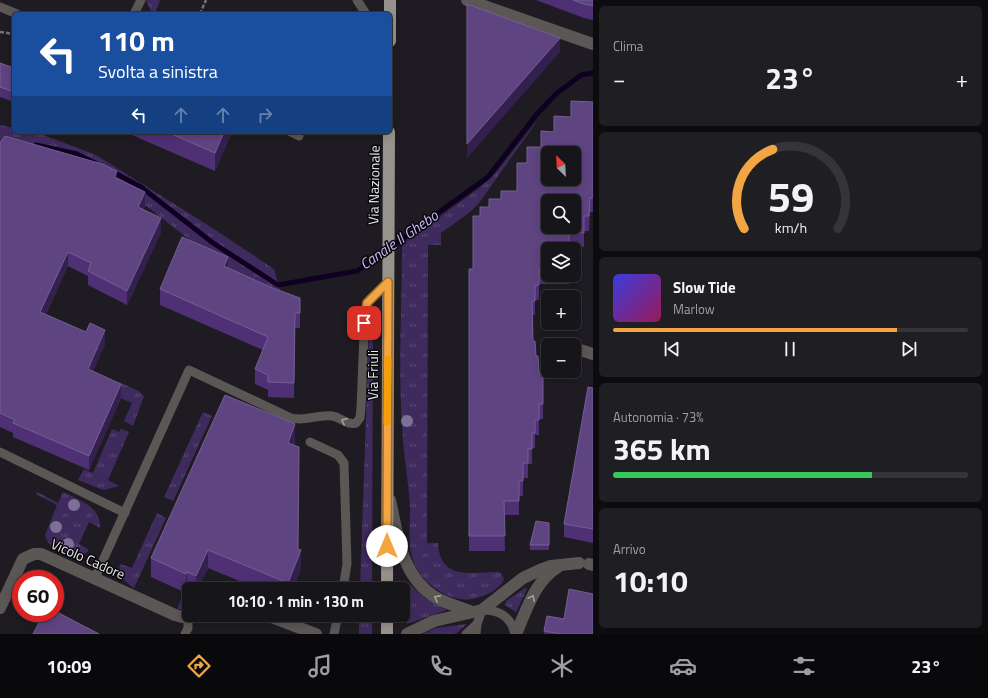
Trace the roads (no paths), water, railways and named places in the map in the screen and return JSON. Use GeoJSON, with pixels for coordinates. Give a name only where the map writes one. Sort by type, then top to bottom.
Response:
{"type":"FeatureCollection","features":[{"type":"Feature","properties":{"kind":"main road"},"geometry":{"type":"LineString","coordinates":[[390,0],[390,12]]}},
{"type":"Feature","properties":{"kind":"main road","name":"Via Nazionale"},"geometry":{"type":"LineString","coordinates":[[388,262],[389,135]]}},
{"type":"Feature","properties":{"kind":"main road","name":"Via Friuli"},"geometry":{"type":"LineString","coordinates":[[387,582],[388,262]]}},
{"type":"Feature","properties":{"kind":"main road"},"geometry":{"type":"LineString","coordinates":[[387,622],[387,634]]}},
{"type":"Feature","properties":{"kind":"street"},"geometry":{"type":"LineString","coordinates":[[468,0],[593,44]]}},
{"type":"Feature","properties":{"kind":"street"},"geometry":{"type":"LineString","coordinates":[[581,350],[593,354]]}},
{"type":"Feature","properties":{"kind":"street","name":"Via Friuli"},"geometry":{"type":"LineString","coordinates":[[388,488],[403,556],[414,579],[420,586],[437,598],[477,616]]}},
{"type":"Feature","properties":{"kind":"street","name":"Vicolo Cadore"},"geometry":{"type":"LineString","coordinates":[[0,608],[23,559],[28,556],[41,554],[49,556],[175,616],[182,616]]}},
{"type":"Feature","properties":{"kind":"street"},"geometry":{"type":"LineString","coordinates":[[515,634],[531,599],[542,580],[563,564]]}},
{"type":"Feature","properties":{"kind":"street"},"geometry":{"type":"LineString","coordinates":[[407,634],[440,620],[477,616],[523,578],[551,566],[563,564],[587,564]]}},
{"type":"Feature","properties":{"kind":"street"},"geometry":{"type":"LineString","coordinates":[[284,622],[316,634]]}},
{"type":"Feature","properties":{"kind":"lane"},"geometry":{"type":"LineString","coordinates":[[135,12],[141,0]]}},
{"type":"Feature","properties":{"kind":"lane"},"geometry":{"type":"LineString","coordinates":[[357,0],[365,12]]}},
{"type":"Feature","properties":{"kind":"lane"},"geometry":{"type":"LineString","coordinates":[[0,7],[12,12]]}},
{"type":"Feature","properties":{"kind":"lane"},"geometry":{"type":"LineString","coordinates":[[95,578],[189,370],[291,418],[306,420],[316,417],[332,416],[353,424],[358,421],[361,408],[365,309],[369,300],[388,282]]}},
{"type":"Feature","properties":{"kind":"lane"},"geometry":{"type":"LineString","coordinates":[[310,442],[338,455],[344,463],[347,564],[344,582]]}},
{"type":"Feature","properties":{"kind":"lane"},"geometry":{"type":"LineString","coordinates":[[0,452],[125,513]]}},
{"type":"Feature","properties":{"kind":"lane"},"geometry":{"type":"LineString","coordinates":[[477,616],[502,613],[509,620],[515,634]]}},
{"type":"Feature","properties":{"kind":"lane"},"geometry":{"type":"LineString","coordinates":[[466,634],[477,616]]}},
{"type":"Feature","properties":{"kind":"lane"},"geometry":{"type":"LineString","coordinates":[[476,634],[477,616]]}},
{"type":"Feature","properties":{"kind":"lane"},"geometry":{"type":"LineString","coordinates":[[185,634],[188,622]]}},
{"type":"Feature","properties":{"kind":"lane"},"geometry":{"type":"LineString","coordinates":[[334,634],[337,622]]}},
{"type":"Feature","properties":{"kind":"waterway","name":"Canale Il Ghebo"},"geometry":{"type":"LineString","coordinates":[[111,171],[141,187],[213,243],[278,285],[357,271],[488,177],[537,114],[556,94],[581,75],[593,73]]}},
{"type":"Feature","properties":{"kind":"waterway","name":"Canale Il Ghebo"},"geometry":{"type":"LineString","coordinates":[[36,145],[77,154],[95,163]]}}]}
